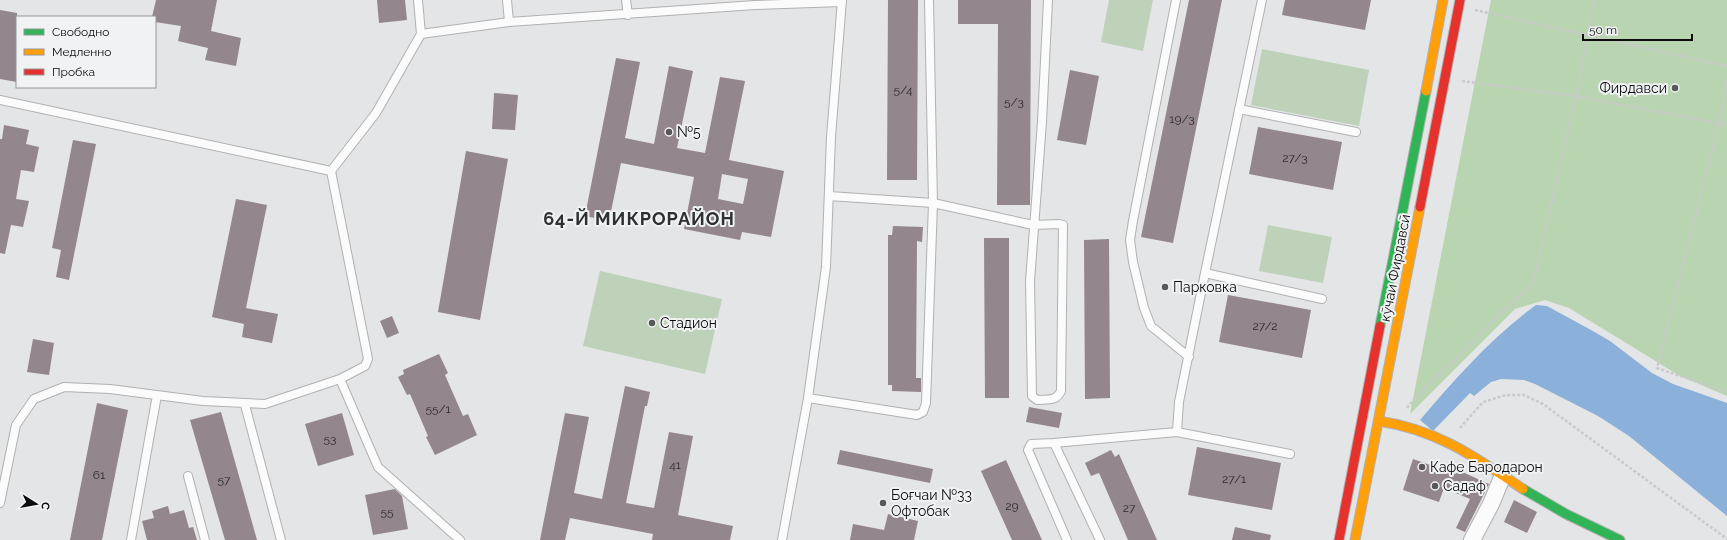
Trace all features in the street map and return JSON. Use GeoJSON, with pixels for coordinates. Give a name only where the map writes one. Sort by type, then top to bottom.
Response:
{"type":"FeatureCollection","features":[{"type":"Feature","properties":{"kind":"street","name":"кӯчаи Фирдавсӣ"},"geometry":{"type":"LineString","coordinates":[[1338,540],[1443,0]]}},
{"type":"Feature","properties":{"kind":"street","name":"кӯчаи Фирдавсӣ"},"geometry":{"type":"LineString","coordinates":[[1355,540],[1459,3]]}},
{"type":"Feature","properties":{"kind":"street"},"geometry":{"type":"LineString","coordinates":[[1379,421],[1396,422],[1451,442],[1549,505],[1620,540]]}},
{"type":"Feature","properties":{"kind":"street"},"geometry":{"type":"LineString","coordinates":[[1472,540],[1504,475]]}},
{"type":"Feature","properties":{"kind":"lane"},"geometry":{"type":"LineString","coordinates":[[0,503],[16,425],[34,400],[64,387],[110,389],[203,401],[265,404],[340,380],[365,366],[368,358],[331,171],[376,113],[421,34],[418,0]]}},
{"type":"Feature","properties":{"kind":"lane"},"geometry":{"type":"LineString","coordinates":[[507,0],[509,22]]}},
{"type":"Feature","properties":{"kind":"lane"},"geometry":{"type":"LineString","coordinates":[[626,0],[628,15]]}},
{"type":"Feature","properties":{"kind":"lane"},"geometry":{"type":"LineString","coordinates":[[808,398],[917,415],[923,412],[926,403],[933,203],[929,0]]}},
{"type":"Feature","properties":{"kind":"lane"},"geometry":{"type":"LineString","coordinates":[[829,196],[933,203],[1033,225],[1062,225],[1064,228],[1061,391],[1055,399],[1037,400],[1032,396],[1030,281],[1033,225],[1042,122],[1048,0]]}},
{"type":"Feature","properties":{"kind":"lane"},"geometry":{"type":"LineString","coordinates":[[1176,0],[1130,240],[1140,293],[1150,326],[1189,357]]}},
{"type":"Feature","properties":{"kind":"lane"},"geometry":{"type":"LineString","coordinates":[[1177,432],[1179,402],[1262,0]]}},
{"type":"Feature","properties":{"kind":"lane"},"geometry":{"type":"LineString","coordinates":[[421,34],[509,22],[628,15],[754,3],[842,1],[831,137],[826,267],[808,398],[782,540]]}},
{"type":"Feature","properties":{"kind":"lane"},"geometry":{"type":"LineString","coordinates":[[0,100],[331,171]]}},
{"type":"Feature","properties":{"kind":"lane"},"geometry":{"type":"LineString","coordinates":[[1239,109],[1356,132]]}},
{"type":"Feature","properties":{"kind":"lane"},"geometry":{"type":"LineString","coordinates":[[1205,273],[1322,299]]}},
{"type":"Feature","properties":{"kind":"lane"},"geometry":{"type":"LineString","coordinates":[[340,380],[378,467],[460,540]]}},
{"type":"Feature","properties":{"kind":"lane"},"geometry":{"type":"LineString","coordinates":[[131,540],[157,395]]}},
{"type":"Feature","properties":{"kind":"lane"},"geometry":{"type":"LineString","coordinates":[[245,406],[281,540]]}},
{"type":"Feature","properties":{"kind":"lane"},"geometry":{"type":"LineString","coordinates":[[1067,540],[1028,450],[1031,444],[1177,432],[1290,454]]}},
{"type":"Feature","properties":{"kind":"lane"},"geometry":{"type":"LineString","coordinates":[[1054,442],[1100,540]]}},
{"type":"Feature","properties":{"kind":"lane"},"geometry":{"type":"LineString","coordinates":[[188,476],[205,540]]}},
{"type":"Feature","properties":{"kind":"path"},"geometry":{"type":"LineString","coordinates":[[1396,422],[1420,392],[1459,356],[1492,321],[1533,284],[1576,96],[1594,0]]}},
{"type":"Feature","properties":{"kind":"path"},"geometry":{"type":"LineString","coordinates":[[1459,3],[1587,36],[1727,66]]}},
{"type":"Feature","properties":{"kind":"path"},"geometry":{"type":"LineString","coordinates":[[1445,79],[1576,96],[1727,125]]}},
{"type":"Feature","properties":{"kind":"path"},"geometry":{"type":"LineString","coordinates":[[1727,82],[1719,123],[1657,368],[1727,392]]}},
{"type":"Feature","properties":{"kind":"path"},"geometry":{"type":"LineString","coordinates":[[1451,442],[1463,425],[1483,402],[1506,395],[1524,395],[1543,404],[1727,538]]}},
{"type":"Feature","properties":{"kind":"green space"},"geometry":{"type":"Polygon","coordinates":[[[1109,0],[1153,0],[1143,51],[1101,42],[1109,0]]]}},
{"type":"Feature","properties":{"kind":"green space"},"geometry":{"type":"Polygon","coordinates":[[[1491,0],[1727,0],[1727,396],[1680,376],[1569,308],[1545,300],[1515,309],[1410,414],[1491,0]]]}},
{"type":"Feature","properties":{"kind":"green space"},"geometry":{"type":"Polygon","coordinates":[[[1262,49],[1369,70],[1359,126],[1251,105],[1262,49]]]}},
{"type":"Feature","properties":{"kind":"green space"},"geometry":{"type":"Polygon","coordinates":[[[1268,225],[1332,237],[1323,283],[1259,271],[1268,225]]]}},
{"type":"Feature","properties":{"kind":"green space","name":"Стадион"},"geometry":{"type":"Polygon","coordinates":[[[600,271],[722,299],[705,374],[583,346],[600,271]]]}},
{"type":"Feature","properties":{"kind":"water"},"geometry":{"type":"Polygon","coordinates":[[[1536,305],[1547,306],[1591,330],[1610,341],[1652,373],[1673,384],[1727,403],[1727,516],[1629,436],[1598,416],[1535,384],[1524,380],[1501,379],[1491,382],[1474,396],[1470,393],[1433,431],[1420,420],[1460,374],[1489,345],[1520,317],[1536,305]]]}},
{"type":"Feature","properties":{"kind":"building"},"geometry":{"type":"Polygon","coordinates":[[[156,0],[217,0],[211,31],[241,38],[236,66],[205,60],[208,48],[178,41],[181,26],[156,22],[156,16],[152,16],[156,0]]]}},
{"type":"Feature","properties":{"kind":"building"},"geometry":{"type":"Polygon","coordinates":[[[377,0],[405,0],[407,20],[379,23],[377,0]]]}},
{"type":"Feature","properties":{"kind":"building"},"geometry":{"type":"Polygon","coordinates":[[[888,0],[918,0],[917,180],[887,180],[888,0]]]}},
{"type":"Feature","properties":{"kind":"building"},"geometry":{"type":"Polygon","coordinates":[[[958,0],[1031,0],[1030,205],[997,205],[998,24],[958,24],[958,0]]]}},
{"type":"Feature","properties":{"kind":"building"},"geometry":{"type":"Polygon","coordinates":[[[1189,0],[1222,0],[1173,243],[1141,237],[1189,0]]]}},
{"type":"Feature","properties":{"kind":"building"},"geometry":{"type":"Polygon","coordinates":[[[1285,0],[1371,0],[1365,30],[1282,15],[1285,0]]]}},
{"type":"Feature","properties":{"kind":"building"},"geometry":{"type":"Polygon","coordinates":[[[0,10],[17,13],[17,16],[16,82],[0,79],[0,10]]]}},
{"type":"Feature","properties":{"kind":"building"},"geometry":{"type":"Polygon","coordinates":[[[616,58],[640,62],[625,138],[654,144],[669,66],[693,71],[677,148],[705,153],[720,77],[745,81],[729,160],[784,171],[771,237],[742,232],[740,240],[684,229],[694,177],[621,163],[609,221],[585,216],[616,58]],[[722,174],[718,199],[743,204],[748,179],[722,174]]]}},
{"type":"Feature","properties":{"kind":"building"},"geometry":{"type":"Polygon","coordinates":[[[1070,70],[1099,76],[1086,145],[1057,140],[1070,70]]]}},
{"type":"Feature","properties":{"kind":"building"},"geometry":{"type":"Polygon","coordinates":[[[494,93],[518,95],[515,130],[492,129],[494,93]]]}},
{"type":"Feature","properties":{"kind":"building"},"geometry":{"type":"Polygon","coordinates":[[[4,125],[29,130],[26,144],[39,147],[34,172],[21,170],[16,199],[29,201],[23,227],[11,225],[5,254],[0,253],[0,139],[2,139],[4,125]]]}},
{"type":"Feature","properties":{"kind":"building"},"geometry":{"type":"Polygon","coordinates":[[[1258,127],[1342,142],[1333,190],[1249,174],[1258,127]]]}},
{"type":"Feature","properties":{"kind":"building"},"geometry":{"type":"Polygon","coordinates":[[[73,140],[96,144],[69,280],[56,277],[61,250],[52,248],[73,140]]]}},
{"type":"Feature","properties":{"kind":"building"},"geometry":{"type":"Polygon","coordinates":[[[466,151],[508,159],[480,320],[438,312],[466,151]]]}},
{"type":"Feature","properties":{"kind":"building"},"geometry":{"type":"Polygon","coordinates":[[[236,199],[267,205],[246,308],[278,314],[272,343],[242,337],[244,324],[212,317],[236,199]]]}},
{"type":"Feature","properties":{"kind":"building"},"geometry":{"type":"Polygon","coordinates":[[[893,226],[923,227],[922,242],[917,241],[916,378],[921,378],[921,392],[892,391],[892,385],[888,385],[888,235],[892,235],[893,226]]]}},
{"type":"Feature","properties":{"kind":"building"},"geometry":{"type":"Polygon","coordinates":[[[984,238],[1009,238],[1009,398],[985,398],[984,238]]]}},
{"type":"Feature","properties":{"kind":"building"},"geometry":{"type":"Polygon","coordinates":[[[1109,239],[1110,398],[1085,399],[1084,240],[1109,239]]]}},
{"type":"Feature","properties":{"kind":"building"},"geometry":{"type":"Polygon","coordinates":[[[1228,295],[1311,310],[1302,358],[1219,342],[1228,295]]]}},
{"type":"Feature","properties":{"kind":"building"},"geometry":{"type":"Polygon","coordinates":[[[392,316],[399,333],[387,338],[380,321],[392,316]]]}},
{"type":"Feature","properties":{"kind":"building"},"geometry":{"type":"Polygon","coordinates":[[[33,339],[54,343],[49,375],[27,372],[33,339]]]}},
{"type":"Feature","properties":{"kind":"building"},"geometry":{"type":"Polygon","coordinates":[[[439,354],[448,373],[445,375],[463,416],[468,414],[477,435],[435,455],[426,437],[428,436],[410,394],[407,395],[398,377],[404,374],[403,370],[439,354]]]}},
{"type":"Feature","properties":{"kind":"building"},"geometry":{"type":"Polygon","coordinates":[[[625,386],[650,392],[647,406],[645,406],[626,503],[654,508],[669,432],[693,436],[678,515],[733,526],[730,540],[652,540],[653,534],[570,518],[565,540],[540,540],[565,413],[589,417],[574,493],[602,499],[625,386]]]}},
{"type":"Feature","properties":{"kind":"building"},"geometry":{"type":"Polygon","coordinates":[[[97,403],[128,410],[102,540],[70,540],[97,403]]]}},
{"type":"Feature","properties":{"kind":"building"},"geometry":{"type":"Polygon","coordinates":[[[1029,407],[1062,413],[1059,428],[1026,422],[1029,407]]]}},
{"type":"Feature","properties":{"kind":"building"},"geometry":{"type":"Polygon","coordinates":[[[221,412],[257,540],[225,540],[190,420],[221,412]]]}},
{"type":"Feature","properties":{"kind":"building"},"geometry":{"type":"Polygon","coordinates":[[[342,413],[354,455],[318,466],[305,424],[342,413]]]}},
{"type":"Feature","properties":{"kind":"building"},"geometry":{"type":"Polygon","coordinates":[[[1197,447],[1281,463],[1272,510],[1188,495],[1197,447]]]}},
{"type":"Feature","properties":{"kind":"building"},"geometry":{"type":"Polygon","coordinates":[[[840,450],[933,469],[930,483],[837,464],[840,450]]]}},
{"type":"Feature","properties":{"kind":"building"},"geometry":{"type":"Polygon","coordinates":[[[1111,450],[1115,457],[1119,454],[1157,540],[1128,540],[1099,473],[1091,476],[1085,463],[1111,450]]]}},
{"type":"Feature","properties":{"kind":"building"},"geometry":{"type":"Polygon","coordinates":[[[1413,459],[1456,474],[1458,470],[1489,484],[1465,532],[1456,528],[1470,499],[1444,488],[1439,502],[1403,490],[1413,459]]]}},
{"type":"Feature","properties":{"kind":"building"},"geometry":{"type":"Polygon","coordinates":[[[1006,460],[1042,540],[1012,540],[981,471],[1006,460]]]}},
{"type":"Feature","properties":{"kind":"building"},"geometry":{"type":"Polygon","coordinates":[[[395,489],[402,496],[408,529],[373,535],[365,495],[395,489]]]}},
{"type":"Feature","properties":{"kind":"building"},"geometry":{"type":"Polygon","coordinates":[[[1514,500],[1537,512],[1527,533],[1504,522],[1514,500]]]}},
{"type":"Feature","properties":{"kind":"building"},"geometry":{"type":"Polygon","coordinates":[[[168,506],[170,514],[184,510],[189,528],[193,527],[197,540],[147,540],[142,521],[154,518],[152,511],[168,506]]]}},
{"type":"Feature","properties":{"kind":"building"},"geometry":{"type":"Polygon","coordinates":[[[888,514],[918,521],[914,540],[850,540],[853,524],[884,530],[888,514]]]}},
{"type":"Feature","properties":{"kind":"building"},"geometry":{"type":"Polygon","coordinates":[[[1235,527],[1271,535],[1270,540],[1232,540],[1235,527]]]}},
{"type":"Feature","properties":{"kind":"traffic: fast"},"geometry":{"type":"LineString","coordinates":[[1380,326],[1426,91]]}},
{"type":"Feature","properties":{"kind":"traffic: fast"},"geometry":{"type":"LineString","coordinates":[[1523,489],[1566,514],[1620,540]]}},
{"type":"Feature","properties":{"kind":"traffic: slow"},"geometry":{"type":"LineString","coordinates":[[1426,91],[1443,0]]}},
{"type":"Feature","properties":{"kind":"traffic: slow"},"geometry":{"type":"LineString","coordinates":[[1355,540],[1420,207]]}},
{"type":"Feature","properties":{"kind":"traffic: slow"},"geometry":{"type":"LineString","coordinates":[[1379,421],[1420,431],[1455,446],[1489,466],[1523,489]]}},
{"type":"Feature","properties":{"kind":"traffic: jam"},"geometry":{"type":"LineString","coordinates":[[1420,207],[1460,0]]}},
{"type":"Feature","properties":{"kind":"traffic: jam"},"geometry":{"type":"LineString","coordinates":[[1339,540],[1380,326]]}},
{"type":"Feature","properties":{"kind":"place","name":"Фирдавси"},"geometry":{"type":"Point","coordinates":[1675,88]}},
{"type":"Feature","properties":{"kind":"place","name":"№5"},"geometry":{"type":"Point","coordinates":[669,132]}},
{"type":"Feature","properties":{"kind":"place","name":"Парковка"},"geometry":{"type":"Point","coordinates":[1165,287]}},
{"type":"Feature","properties":{"kind":"place","name":"Стадион"},"geometry":{"type":"Point","coordinates":[652,323]}},
{"type":"Feature","properties":{"kind":"place","name":"Кафе Бародарон"},"geometry":{"type":"Point","coordinates":[1422,467]}},
{"type":"Feature","properties":{"kind":"place","name":"Садаф"},"geometry":{"type":"Point","coordinates":[1435,486]}},
{"type":"Feature","properties":{"kind":"place","name":"Боғчаи №33 Офтобак"},"geometry":{"type":"Point","coordinates":[883,503]}},
{"type":"Feature","properties":{"kind":"district","name":"64-Й МИКРОРАЙОН"},"geometry":{"type":"Point","coordinates":[639,218]}}]}
